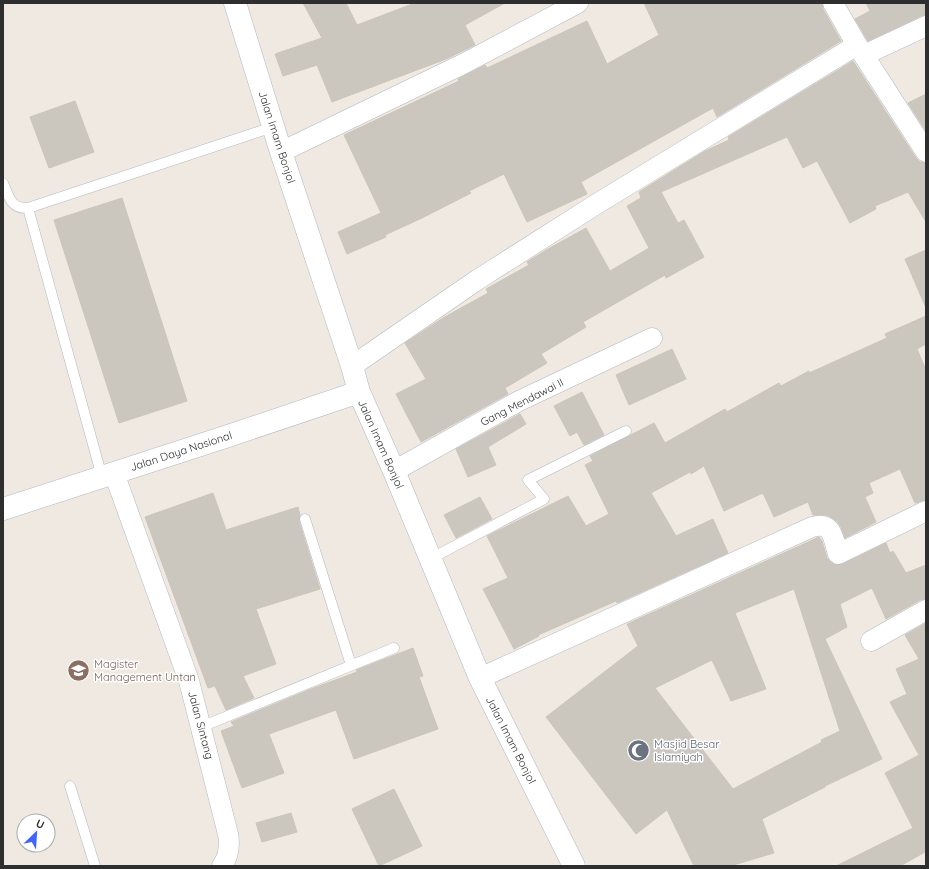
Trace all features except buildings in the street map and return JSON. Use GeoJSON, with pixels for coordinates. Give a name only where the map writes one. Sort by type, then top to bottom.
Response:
{"type":"FeatureCollection","features":[{"type":"Feature","properties":{"kind":"main road","name":"Jalan Imam Bonjol"},"geometry":{"type":"LineString","coordinates":[[235,3],[273,127],[352,366],[359,392],[394,471],[480,678],[574,866]]}},
{"type":"Feature","properties":{"kind":"main road","name":"Jalan Daya Nasional"},"geometry":{"type":"LineString","coordinates":[[3,509],[359,392]]}},
{"type":"Feature","properties":{"kind":"street"},"geometry":{"type":"LineString","coordinates":[[281,152],[465,62],[578,3]]}},
{"type":"Feature","properties":{"kind":"street"},"geometry":{"type":"LineString","coordinates":[[833,3],[926,152]]}},
{"type":"Feature","properties":{"kind":"street"},"geometry":{"type":"LineString","coordinates":[[352,366],[477,280],[588,209],[861,50],[926,26]]}},
{"type":"Feature","properties":{"kind":"street","name":"Gang Mendawai II"},"geometry":{"type":"LineString","coordinates":[[394,471],[519,401],[652,338]]}},
{"type":"Feature","properties":{"kind":"street","name":"Jalan Sintang"},"geometry":{"type":"LineString","coordinates":[[108,475],[189,681],[202,727],[230,845],[228,854],[222,866]]}},
{"type":"Feature","properties":{"kind":"street"},"geometry":{"type":"LineString","coordinates":[[480,678],[812,527],[819,525],[825,526],[830,530],[838,554],[926,510]]}},
{"type":"Feature","properties":{"kind":"street"},"geometry":{"type":"LineString","coordinates":[[871,642],[926,610]]}},
{"type":"Feature","properties":{"kind":"lane"},"geometry":{"type":"LineString","coordinates":[[3,184],[12,202],[23,208],[28,208],[273,127]]}},
{"type":"Feature","properties":{"kind":"lane"},"geometry":{"type":"LineString","coordinates":[[28,208],[108,475]]}},
{"type":"Feature","properties":{"kind":"lane"},"geometry":{"type":"LineString","coordinates":[[430,559],[544,499],[528,480],[626,431]]}},
{"type":"Feature","properties":{"kind":"lane"},"geometry":{"type":"LineString","coordinates":[[305,519],[351,665]]}},
{"type":"Feature","properties":{"kind":"lane"},"geometry":{"type":"LineString","coordinates":[[202,727],[394,648]]}},
{"type":"Feature","properties":{"kind":"lane"},"geometry":{"type":"LineString","coordinates":[[70,786],[95,866]]}},
{"type":"Feature","properties":{"kind":"place","name":"Magister Management Untan"},"geometry":{"type":"Point","coordinates":[78,670]}},
{"type":"Feature","properties":{"kind":"place","name":"Masjid Besar Islamiyah"},"geometry":{"type":"Point","coordinates":[638,750]}}]}
